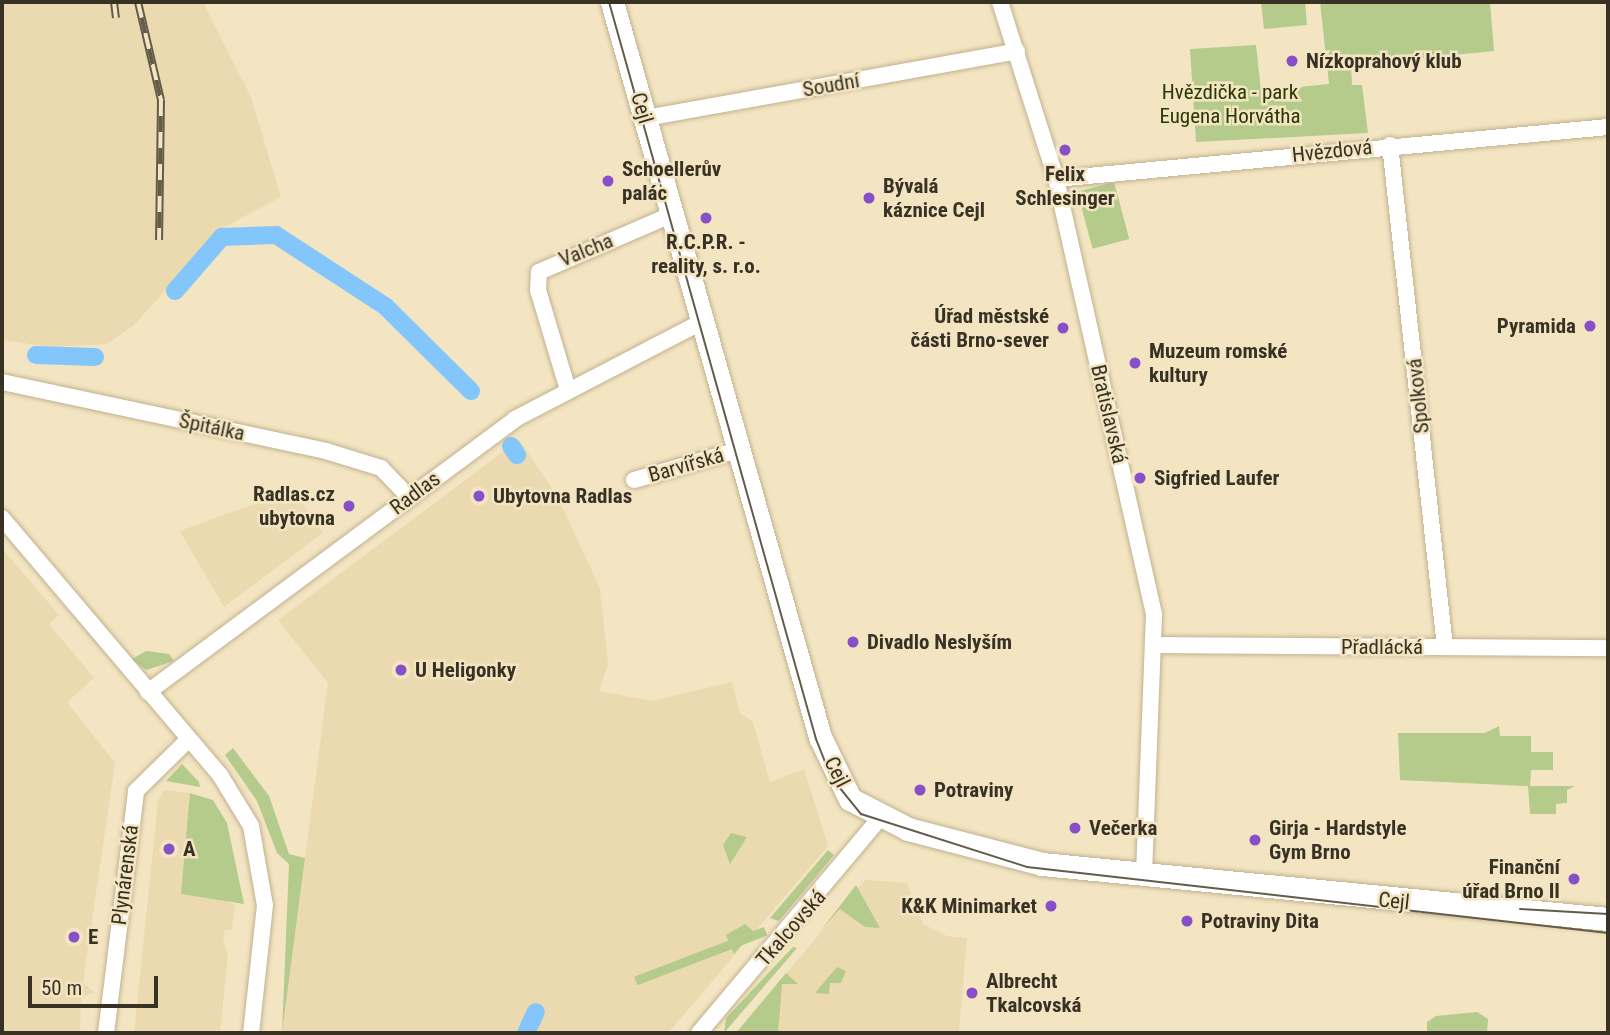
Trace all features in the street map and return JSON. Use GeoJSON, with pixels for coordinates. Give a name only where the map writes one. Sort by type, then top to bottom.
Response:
{"type":"FeatureCollection","features":[{"type":"Feature","properties":{"kind":"street","name":"Cejl"},"geometry":{"type":"LineString","coordinates":[[612,2],[820,737],[850,799],[879,819],[986,854],[1144,878],[1608,919]]}},
{"type":"Feature","properties":{"kind":"street","name":"Bratislavská"},"geometry":{"type":"LineString","coordinates":[[1000,2],[1056,179],[1154,614],[1155,645],[1144,878]]}},
{"type":"Feature","properties":{"kind":"street","name":"Soudní"},"geometry":{"type":"LineString","coordinates":[[646,118],[1017,51]]}},
{"type":"Feature","properties":{"kind":"street","name":"Hvězdová"},"geometry":{"type":"LineString","coordinates":[[1056,179],[1390,145],[1608,127]]}},
{"type":"Feature","properties":{"kind":"street","name":"Spolková"},"geometry":{"type":"LineString","coordinates":[[1390,145],[1445,647]]}},
{"type":"Feature","properties":{"kind":"street","name":"Valcha"},"geometry":{"type":"LineString","coordinates":[[568,390],[536,279],[547,267],[671,215]]}},
{"type":"Feature","properties":{"kind":"street","name":"Radlas"},"geometry":{"type":"LineString","coordinates":[[148,692],[515,419],[701,322]]}},
{"type":"Feature","properties":{"kind":"street","name":"Špitálka"},"geometry":{"type":"LineString","coordinates":[[2,382],[326,451],[381,468],[409,497]]}},
{"type":"Feature","properties":{"kind":"street","name":"Barvířská"},"geometry":{"type":"LineString","coordinates":[[634,480],[738,450]]}},
{"type":"Feature","properties":{"kind":"street"},"geometry":{"type":"LineString","coordinates":[[2,518],[189,739],[242,808],[262,866],[264,933],[251,1033]]}},
{"type":"Feature","properties":{"kind":"street","name":"Přadlácká"},"geometry":{"type":"LineString","coordinates":[[1155,645],[1608,648]]}},
{"type":"Feature","properties":{"kind":"street","name":"Plynárenská"},"geometry":{"type":"LineString","coordinates":[[106,1033],[136,791],[189,739]]}},
{"type":"Feature","properties":{"kind":"street","name":"Tkalcovská"},"geometry":{"type":"LineString","coordinates":[[699,1033],[879,819]]}},
{"type":"Feature","properties":{"kind":"shaded area"},"geometry":{"type":"Polygon","coordinates":[[[2,2],[203,2],[251,97],[281,197],[222,228],[133,326],[107,344],[52,347],[2,340],[2,2]]]}},
{"type":"Feature","properties":{"kind":"shaded area"},"geometry":{"type":"Polygon","coordinates":[[[519,440],[556,494],[600,588],[608,664],[599,691],[652,701],[732,682],[740,713],[753,722],[770,782],[804,769],[828,846],[668,1033],[282,1033],[328,683],[278,620],[519,440]]]}},
{"type":"Feature","properties":{"kind":"shaded area"},"geometry":{"type":"Polygon","coordinates":[[[301,502],[323,533],[224,607],[180,531],[254,504],[301,502]]]}},
{"type":"Feature","properties":{"kind":"shaded area"},"geometry":{"type":"Polygon","coordinates":[[[2,548],[59,615],[49,624],[94,678],[67,702],[115,763],[83,983],[94,992],[81,998],[80,1033],[2,1033],[2,548]]]}},
{"type":"Feature","properties":{"kind":"shaded area"},"geometry":{"type":"Polygon","coordinates":[[[164,790],[190,793],[188,804],[229,903],[235,904],[232,930],[225,930],[223,939],[228,955],[220,1033],[134,1033],[158,801],[164,790]]]}},
{"type":"Feature","properties":{"kind":"shaded area"},"geometry":{"type":"Polygon","coordinates":[[[865,880],[907,883],[923,924],[947,936],[967,938],[959,1033],[736,1033],[865,880]]]}},
{"type":"Feature","properties":{"kind":"green space"},"geometry":{"type":"Polygon","coordinates":[[[1261,2],[1305,2],[1307,25],[1264,29],[1261,2]]]}},
{"type":"Feature","properties":{"kind":"green space","name":"Hvězdička - park Eugena Horvátha"},"geometry":{"type":"Polygon","coordinates":[[[1320,2],[1490,2],[1494,51],[1351,65],[1352,85],[1362,85],[1368,133],[1196,142],[1190,49],[1256,45],[1261,91],[1329,84],[1320,2]]]}},
{"type":"Feature","properties":{"kind":"green space"},"geometry":{"type":"Polygon","coordinates":[[[1114,182],[1129,239],[1093,249],[1077,192],[1114,182]]]}},
{"type":"Feature","properties":{"kind":"green space"},"geometry":{"type":"Polygon","coordinates":[[[146,651],[169,654],[174,661],[146,670],[132,659],[146,651]]]}},
{"type":"Feature","properties":{"kind":"green space"},"geometry":{"type":"Polygon","coordinates":[[[1499,726],[1500,736],[1531,736],[1531,752],[1553,752],[1553,770],[1531,770],[1530,786],[1575,786],[1567,790],[1567,803],[1556,804],[1556,814],[1530,814],[1528,786],[1400,780],[1398,733],[1485,733],[1499,726]]]}},
{"type":"Feature","properties":{"kind":"green space"},"geometry":{"type":"Polygon","coordinates":[[[233,748],[269,796],[289,854],[305,858],[282,1033],[289,864],[277,853],[257,801],[225,755],[233,748]]]}},
{"type":"Feature","properties":{"kind":"green space"},"geometry":{"type":"Polygon","coordinates":[[[182,764],[199,782],[200,787],[166,781],[182,764]]]}},
{"type":"Feature","properties":{"kind":"green space"},"geometry":{"type":"Polygon","coordinates":[[[190,793],[213,800],[227,823],[244,904],[181,894],[190,793]]]}},
{"type":"Feature","properties":{"kind":"green space"},"geometry":{"type":"Polygon","coordinates":[[[731,833],[747,837],[730,864],[723,845],[731,833]]]}},
{"type":"Feature","properties":{"kind":"green space"},"geometry":{"type":"Polygon","coordinates":[[[828,850],[834,855],[779,921],[770,918],[828,850]]]}},
{"type":"Feature","properties":{"kind":"green space"},"geometry":{"type":"Polygon","coordinates":[[[856,885],[880,928],[865,927],[840,909],[819,933],[856,885]]]}},
{"type":"Feature","properties":{"kind":"green space"},"geometry":{"type":"Polygon","coordinates":[[[745,924],[753,931],[734,954],[726,935],[745,924]]]}},
{"type":"Feature","properties":{"kind":"green space"},"geometry":{"type":"Polygon","coordinates":[[[764,927],[767,935],[637,985],[634,977],[764,927]]]}},
{"type":"Feature","properties":{"kind":"green space"},"geometry":{"type":"Polygon","coordinates":[[[793,947],[797,948],[724,1033],[726,1018],[793,947]]]}},
{"type":"Feature","properties":{"kind":"green space"},"geometry":{"type":"Polygon","coordinates":[[[837,967],[846,971],[841,983],[830,983],[829,994],[815,993],[837,967]]]}},
{"type":"Feature","properties":{"kind":"green space"},"geometry":{"type":"Polygon","coordinates":[[[786,973],[798,984],[782,984],[778,1033],[736,1033],[786,973]]]}},
{"type":"Feature","properties":{"kind":"green space"},"geometry":{"type":"Polygon","coordinates":[[[1477,1012],[1488,1019],[1487,1033],[1427,1033],[1427,1022],[1436,1016],[1477,1012]]]}},
{"type":"Feature","properties":{"kind":"waterway"},"geometry":{"type":"LineString","coordinates":[[175,291],[222,237],[276,235],[385,306],[471,391]]}},
{"type":"Feature","properties":{"kind":"waterway"},"geometry":{"type":"LineString","coordinates":[[36,355],[95,357]]}},
{"type":"Feature","properties":{"kind":"waterway"},"geometry":{"type":"LineString","coordinates":[[511,446],[517,455]]}},
{"type":"Feature","properties":{"kind":"waterway"},"geometry":{"type":"LineString","coordinates":[[526,1033],[536,1012]]}},
{"type":"Feature","properties":{"kind":"tram line"},"geometry":{"type":"LineString","coordinates":[[609,2],[816,739],[831,777],[861,814],[1027,867],[1608,933]]}},
{"type":"Feature","properties":{"kind":"tram line"},"geometry":{"type":"LineString","coordinates":[[1520,909],[1608,914]]}},
{"type":"Feature","properties":{"kind":"railway"},"geometry":{"type":"LineString","coordinates":[[114,2],[116,18]]}},
{"type":"Feature","properties":{"kind":"railway"},"geometry":{"type":"LineString","coordinates":[[138,2],[161,100],[159,240]]}},
{"type":"Feature","properties":{"kind":"place","name":"Nízkoprahový klub"},"geometry":{"type":"Point","coordinates":[1292,61]}},
{"type":"Feature","properties":{"kind":"place","name":"Felix Schlesinger"},"geometry":{"type":"Point","coordinates":[1065,150]}},
{"type":"Feature","properties":{"kind":"place","name":"Schoellerův palác"},"geometry":{"type":"Point","coordinates":[608,181]}},
{"type":"Feature","properties":{"kind":"place","name":"Bývalá káznice Cejl"},"geometry":{"type":"Point","coordinates":[869,198]}},
{"type":"Feature","properties":{"kind":"place","name":"R.C.P.R. - reality, s. r.o."},"geometry":{"type":"Point","coordinates":[706,218]}},
{"type":"Feature","properties":{"kind":"place","name":"Pyramida"},"geometry":{"type":"Point","coordinates":[1590,326]}},
{"type":"Feature","properties":{"kind":"place","name":"Úřad městské části Brno-sever"},"geometry":{"type":"Point","coordinates":[1063,328]}},
{"type":"Feature","properties":{"kind":"place","name":"Muzeum romské kultury"},"geometry":{"type":"Point","coordinates":[1135,363]}},
{"type":"Feature","properties":{"kind":"place","name":"Sigfried Laufer"},"geometry":{"type":"Point","coordinates":[1140,478]}},
{"type":"Feature","properties":{"kind":"place","name":"Ubytovna Radlas"},"geometry":{"type":"Point","coordinates":[479,496]}},
{"type":"Feature","properties":{"kind":"place","name":"Radlas.cz ubytovna"},"geometry":{"type":"Point","coordinates":[349,506]}},
{"type":"Feature","properties":{"kind":"place","name":"Divadlo Neslyším"},"geometry":{"type":"Point","coordinates":[853,642]}},
{"type":"Feature","properties":{"kind":"place","name":"U Heligonky"},"geometry":{"type":"Point","coordinates":[401,670]}},
{"type":"Feature","properties":{"kind":"place","name":"Potraviny"},"geometry":{"type":"Point","coordinates":[920,790]}},
{"type":"Feature","properties":{"kind":"place","name":"Večerka"},"geometry":{"type":"Point","coordinates":[1075,828]}},
{"type":"Feature","properties":{"kind":"place","name":"Girja - Hardstyle Gym Brno"},"geometry":{"type":"Point","coordinates":[1255,840]}},
{"type":"Feature","properties":{"kind":"place","name":"A"},"geometry":{"type":"Point","coordinates":[169,849]}},
{"type":"Feature","properties":{"kind":"place","name":"Finanční úřad Brno II"},"geometry":{"type":"Point","coordinates":[1574,879]}},
{"type":"Feature","properties":{"kind":"place","name":"K&K Minimarket"},"geometry":{"type":"Point","coordinates":[1051,906]}},
{"type":"Feature","properties":{"kind":"place","name":"Potraviny Dita"},"geometry":{"type":"Point","coordinates":[1187,921]}},
{"type":"Feature","properties":{"kind":"place","name":"E"},"geometry":{"type":"Point","coordinates":[74,937]}},
{"type":"Feature","properties":{"kind":"place","name":"Albrecht Tkalcovská"},"geometry":{"type":"Point","coordinates":[972,993]}}]}
